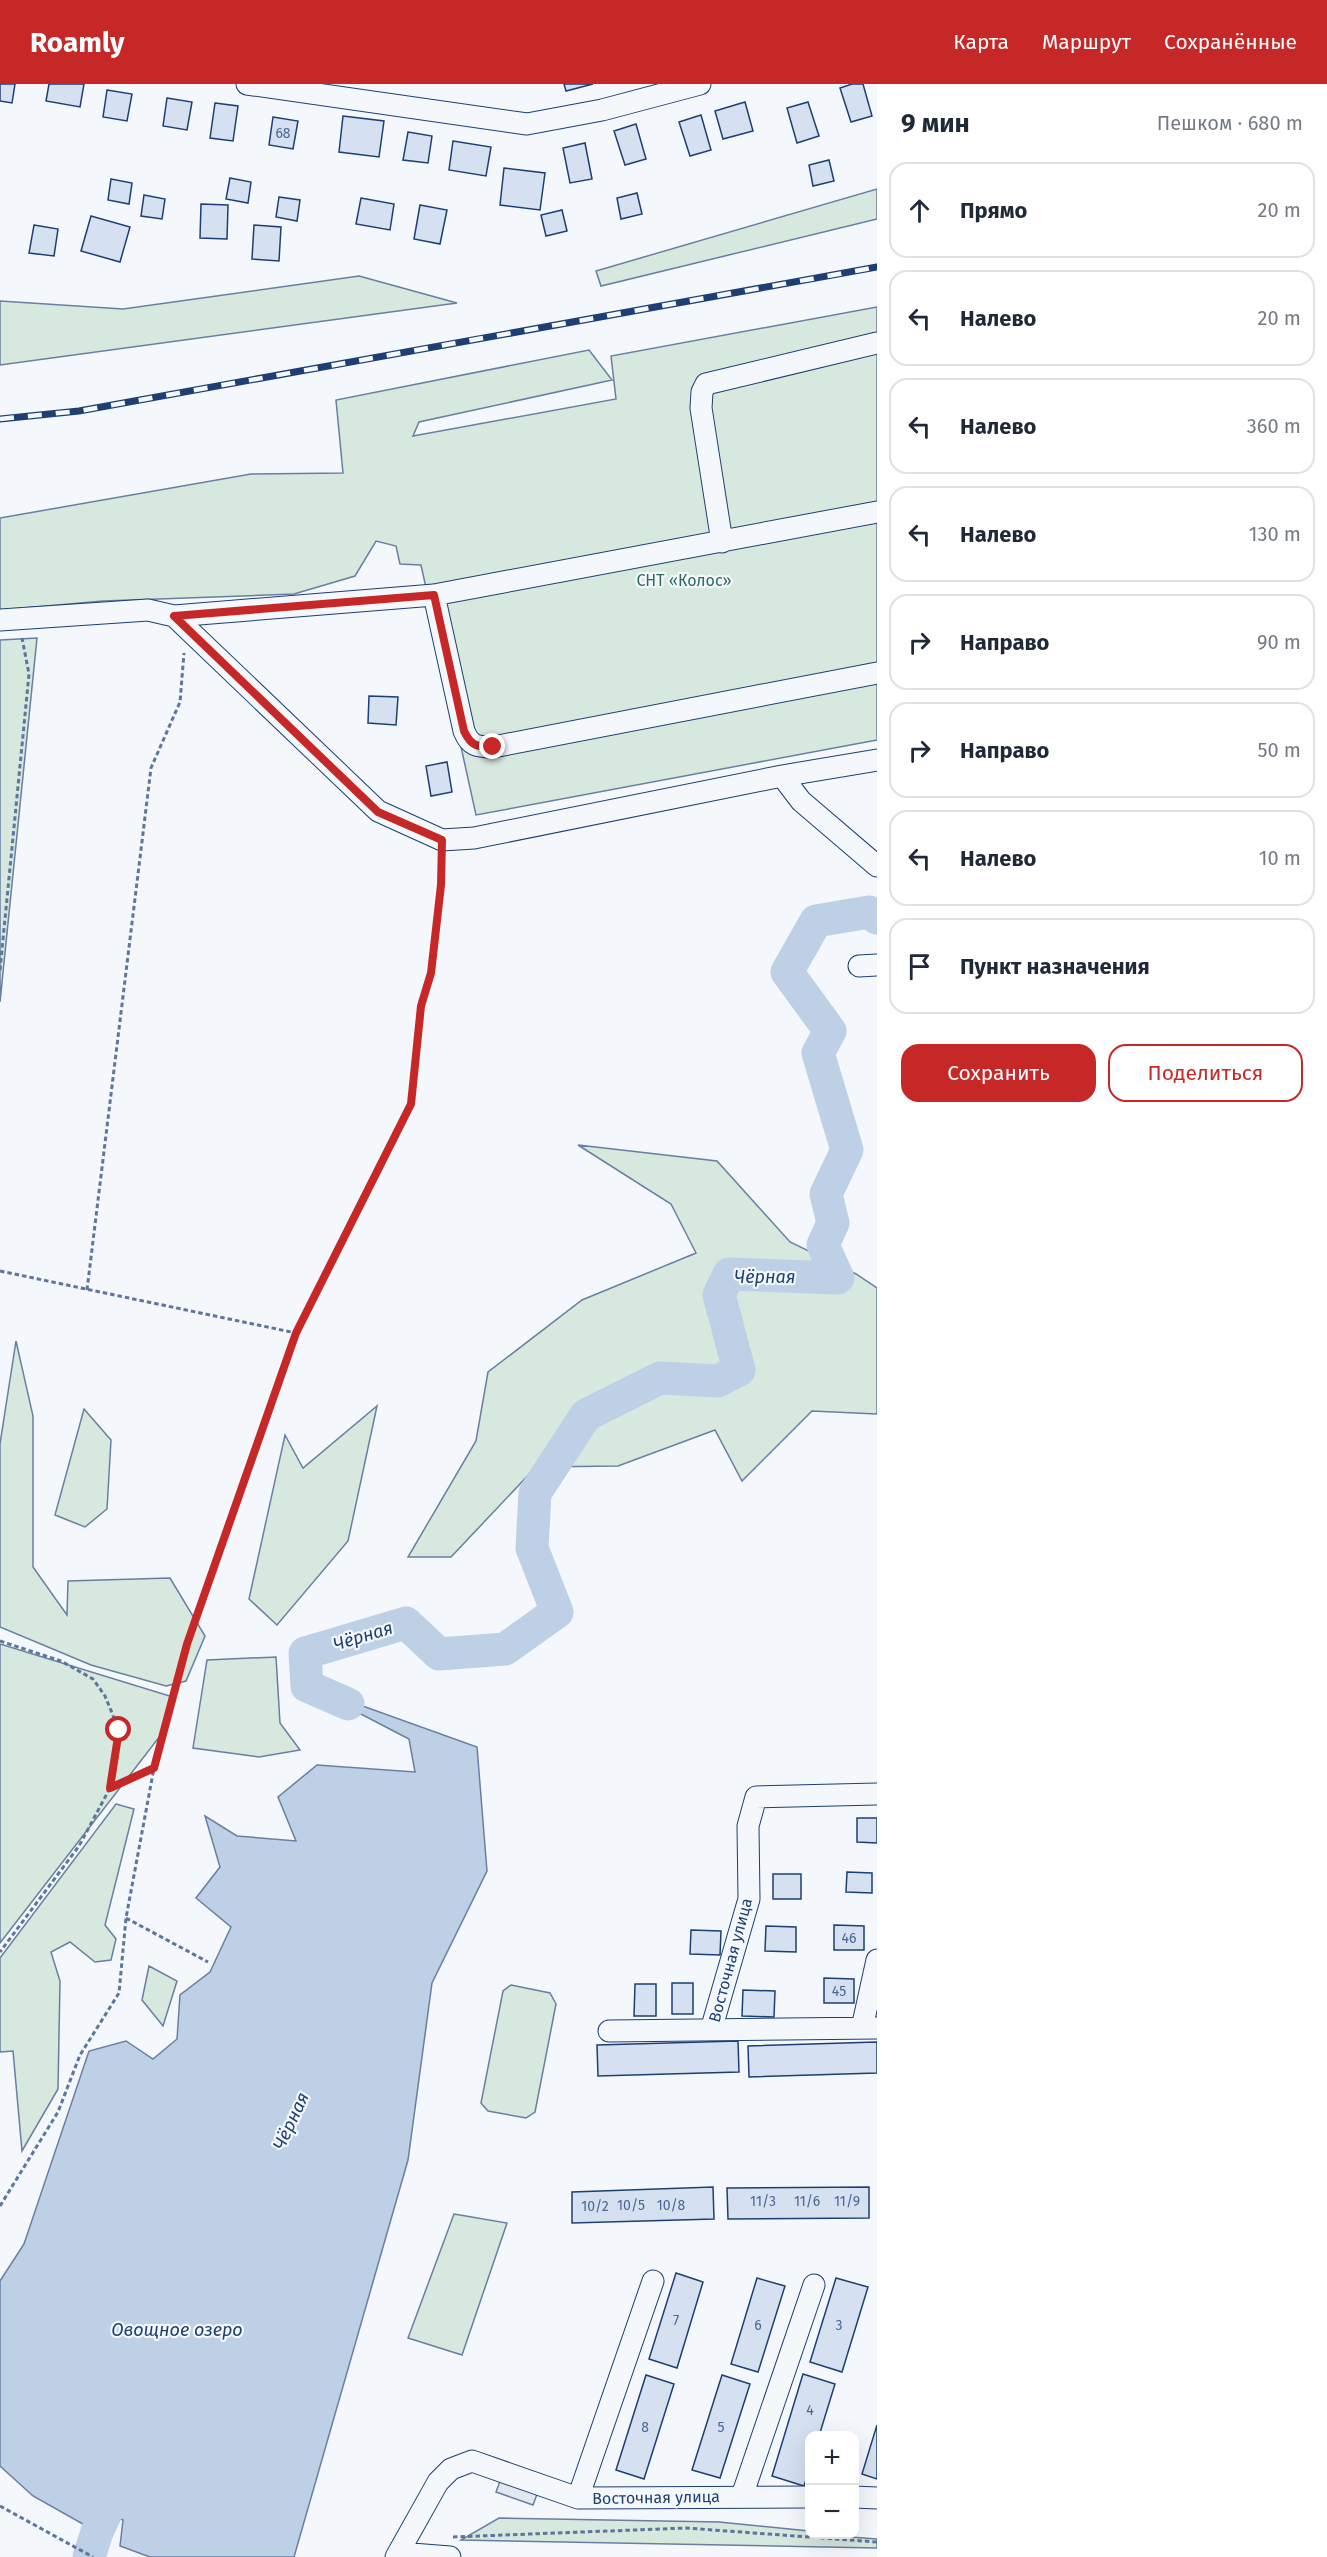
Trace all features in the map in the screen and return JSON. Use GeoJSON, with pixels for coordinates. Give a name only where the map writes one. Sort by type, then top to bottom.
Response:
{"type":"FeatureCollection","features":[{"type":"Feature","properties":{"kind":"street"},"geometry":{"type":"LineString","coordinates":[[247,84],[527,124],[602,110],[700,84]]}},
{"type":"Feature","properties":{"kind":"street"},"geometry":{"type":"LineString","coordinates":[[722,542],[701,408],[702,392],[706,384],[877,343]]}},
{"type":"Feature","properties":{"kind":"street"},"geometry":{"type":"LineString","coordinates":[[180,622],[434,595],[877,512]]}},
{"type":"Feature","properties":{"kind":"street"},"geometry":{"type":"LineString","coordinates":[[434,595],[464,731],[469,742],[478,747],[493,747],[877,674]]}},
{"type":"Feature","properties":{"kind":"street"},"geometry":{"type":"LineString","coordinates":[[9,620],[148,610],[180,622],[378,812],[442,840],[474,838],[783,776],[877,760]]}},
{"type":"Feature","properties":{"kind":"street"},"geometry":{"type":"LineString","coordinates":[[783,776],[801,801],[877,866]]}},
{"type":"Feature","properties":{"kind":"street","name":"Восточная улица"},"geometry":{"type":"LineString","coordinates":[[711,2030],[749,1899],[748,1826],[756,1797],[877,1794]]}},
{"type":"Feature","properties":{"kind":"street"},"geometry":{"type":"LineString","coordinates":[[609,2031],[869,2028],[877,1960]]}},
{"type":"Feature","properties":{"kind":"street"},"geometry":{"type":"LineString","coordinates":[[578,2498],[653,2281]]}},
{"type":"Feature","properties":{"kind":"street"},"geometry":{"type":"LineString","coordinates":[[742,2496],[814,2286]]}},
{"type":"Feature","properties":{"kind":"street","name":"Восточная улица"},"geometry":{"type":"LineString","coordinates":[[397,2555],[438,2482],[451,2469],[472,2461],[578,2498],[805,2497]]}},
{"type":"Feature","properties":{"kind":"street"},"geometry":{"type":"LineString","coordinates":[[859,2497],[877,2498]]}},
{"type":"Feature","properties":{"kind":"street"},"geometry":{"type":"LineString","coordinates":[[397,2555],[451,2547]]}},
{"type":"Feature","properties":{"kind":"path"},"geometry":{"type":"LineString","coordinates":[[0,970],[29,674],[9,620]]}},
{"type":"Feature","properties":{"kind":"path"},"geometry":{"type":"LineString","coordinates":[[87,1290],[151,768],[180,702],[180,622]]}},
{"type":"Feature","properties":{"kind":"path"},"geometry":{"type":"LineString","coordinates":[[0,2206],[58,2112],[80,2055],[119,1993],[126,1918],[154,1768],[187,1644],[296,1333],[411,1104],[421,1006],[431,973],[441,885],[442,840]]}},
{"type":"Feature","properties":{"kind":"path"},"geometry":{"type":"LineString","coordinates":[[0,1271],[296,1333]]}},
{"type":"Feature","properties":{"kind":"path"},"geometry":{"type":"LineString","coordinates":[[0,1641],[61,1661],[93,1679],[105,1696],[119,1730],[110,1788],[78,1845],[0,1952]]}},
{"type":"Feature","properties":{"kind":"path"},"geometry":{"type":"LineString","coordinates":[[110,1788],[154,1768]]}},
{"type":"Feature","properties":{"kind":"path"},"geometry":{"type":"LineString","coordinates":[[126,1918],[208,1962]]}},
{"type":"Feature","properties":{"kind":"path"},"geometry":{"type":"LineString","coordinates":[[0,2506],[93,2557]]}},
{"type":"Feature","properties":{"kind":"path"},"geometry":{"type":"LineString","coordinates":[[451,2547],[686,2528],[877,2542]]}},
{"type":"Feature","properties":{"kind":"green space"},"geometry":{"type":"Polygon","coordinates":[[[877,189],[877,219],[601,286],[596,271],[877,189]]]}},
{"type":"Feature","properties":{"kind":"green space"},"geometry":{"type":"Polygon","coordinates":[[[359,276],[457,303],[0,365],[0,301],[123,309],[359,276]]]}},
{"type":"Feature","properties":{"kind":"green space","name":"СНТ «Колос»"},"geometry":{"type":"Polygon","coordinates":[[[877,307],[877,740],[476,815],[421,565],[400,564],[396,546],[376,541],[355,576],[294,594],[103,601],[0,610],[0,518],[251,474],[343,473],[336,400],[589,350],[612,380],[419,422],[413,436],[616,399],[611,356],[877,307]]]}},
{"type":"Feature","properties":{"kind":"green space"},"geometry":{"type":"Polygon","coordinates":[[[37,638],[0,1002],[0,640],[37,638]]]}},
{"type":"Feature","properties":{"kind":"green space"},"geometry":{"type":"Polygon","coordinates":[[[578,1145],[717,1161],[790,1242],[856,1274],[877,1288],[877,1414],[812,1411],[742,1481],[715,1430],[618,1466],[536,1467],[451,1557],[408,1557],[476,1441],[488,1372],[582,1300],[696,1253],[671,1204],[578,1145]]]}},
{"type":"Feature","properties":{"kind":"green space"},"geometry":{"type":"Polygon","coordinates":[[[16,1341],[33,1416],[33,1567],[67,1615],[68,1581],[170,1578],[205,1636],[186,1681],[166,1686],[91,1665],[0,1627],[0,1444],[16,1341]]]}},
{"type":"Feature","properties":{"kind":"green space"},"geometry":{"type":"Polygon","coordinates":[[[377,1406],[348,1541],[277,1625],[249,1599],[285,1435],[303,1468],[377,1406]]]}},
{"type":"Feature","properties":{"kind":"green space"},"geometry":{"type":"Polygon","coordinates":[[[84,1409],[111,1440],[107,1509],[85,1527],[55,1515],[84,1409]]]}},
{"type":"Feature","properties":{"kind":"green space"},"geometry":{"type":"Polygon","coordinates":[[[0,1644],[173,1697],[167,1727],[0,1943],[0,1644]]]}},
{"type":"Feature","properties":{"kind":"green space"},"geometry":{"type":"Polygon","coordinates":[[[276,1657],[280,1723],[300,1750],[259,1757],[193,1748],[207,1660],[276,1657]]]}},
{"type":"Feature","properties":{"kind":"green space"},"geometry":{"type":"Polygon","coordinates":[[[116,1804],[134,1809],[105,1925],[116,1939],[111,1960],[95,1962],[70,1942],[51,1952],[60,1981],[58,2089],[22,2151],[13,2051],[0,2052],[0,1958],[116,1804]]]}},
{"type":"Feature","properties":{"kind":"green space"},"geometry":{"type":"Polygon","coordinates":[[[149,1966],[177,1981],[163,2026],[142,2000],[149,1966]]]}},
{"type":"Feature","properties":{"kind":"green space"},"geometry":{"type":"Polygon","coordinates":[[[511,1985],[550,1993],[556,2004],[535,2112],[526,2118],[488,2111],[481,2103],[503,1991],[511,1985]]]}},
{"type":"Feature","properties":{"kind":"green space"},"geometry":{"type":"Polygon","coordinates":[[[454,2214],[507,2223],[462,2355],[408,2338],[454,2214]]]}},
{"type":"Feature","properties":{"kind":"green space"},"geometry":{"type":"Polygon","coordinates":[[[499,2518],[719,2522],[805,2531],[805,2539],[877,2539],[877,2548],[461,2540],[499,2518]]]}},
{"type":"Feature","properties":{"kind":"shaded area"},"geometry":{"type":"Polygon","coordinates":[[[502,2476],[539,2489],[533,2505],[496,2492],[502,2476]]]}},
{"type":"Feature","properties":{"kind":"water","name":"Овощное озеро"},"geometry":{"type":"Polygon","coordinates":[[[307,1686],[477,1747],[487,1871],[432,1983],[408,2160],[294,2557],[150,2557],[120,2546],[123,2520],[112,2516],[97,2532],[33,2496],[0,2466],[0,2281],[24,2244],[89,2051],[126,2041],[153,2059],[177,2039],[180,1995],[210,1972],[231,1927],[196,1898],[220,1867],[205,1816],[237,1836],[296,1841],[278,1797],[317,1765],[415,1772],[409,1739],[307,1686]]]}},
{"type":"Feature","properties":{"kind":"building"},"geometry":{"type":"Polygon","coordinates":[[[0,84],[15,84],[12,103],[0,101],[0,84]]]}},
{"type":"Feature","properties":{"kind":"building"},"geometry":{"type":"Polygon","coordinates":[[[49,84],[84,84],[80,107],[46,101],[49,84]]]}},
{"type":"Feature","properties":{"kind":"building"},"geometry":{"type":"Polygon","coordinates":[[[564,84],[593,84],[566,91],[564,84]]]}},
{"type":"Feature","properties":{"kind":"building"},"geometry":{"type":"Polygon","coordinates":[[[852,84],[863,84],[872,116],[851,122],[840,88],[852,84]]]}},
{"type":"Feature","properties":{"kind":"building"},"geometry":{"type":"Polygon","coordinates":[[[107,90],[132,94],[127,121],[103,117],[107,90]]]}},
{"type":"Feature","properties":{"kind":"building"},"geometry":{"type":"Polygon","coordinates":[[[167,98],[192,102],[187,130],[163,126],[167,98]]]}},
{"type":"Feature","properties":{"kind":"building"},"geometry":{"type":"Polygon","coordinates":[[[745,102],[753,131],[723,139],[715,111],[745,102]]]}},
{"type":"Feature","properties":{"kind":"building"},"geometry":{"type":"Polygon","coordinates":[[[808,102],[819,136],[797,143],[787,108],[808,102]]]}},
{"type":"Feature","properties":{"kind":"building"},"geometry":{"type":"Polygon","coordinates":[[[215,103],[238,106],[233,141],[210,138],[215,103]]]}},
{"type":"Feature","properties":{"kind":"building"},"geometry":{"type":"Polygon","coordinates":[[[701,115],[711,150],[690,156],[679,122],[701,115]]]}},
{"type":"Feature","properties":{"kind":"building"},"geometry":{"type":"Polygon","coordinates":[[[343,116],[384,121],[379,157],[339,152],[343,116]]]}},
{"type":"Feature","properties":{"kind":"building"},"geometry":{"type":"Polygon","coordinates":[[[273,117],[298,121],[293,149],[269,145],[273,117]]]}},
{"type":"Feature","properties":{"kind":"building"},"geometry":{"type":"Polygon","coordinates":[[[636,124],[646,159],[625,165],[614,131],[636,124]]]}},
{"type":"Feature","properties":{"kind":"building"},"geometry":{"type":"Polygon","coordinates":[[[408,132],[432,136],[428,163],[403,160],[408,132]]]}},
{"type":"Feature","properties":{"kind":"building"},"geometry":{"type":"Polygon","coordinates":[[[453,141],[491,147],[486,176],[449,170],[453,141]]]}},
{"type":"Feature","properties":{"kind":"building"},"geometry":{"type":"Polygon","coordinates":[[[585,143],[592,179],[570,183],[563,148],[585,143]]]}},
{"type":"Feature","properties":{"kind":"building"},"geometry":{"type":"Polygon","coordinates":[[[829,160],[834,181],[813,186],[809,165],[829,160]]]}},
{"type":"Feature","properties":{"kind":"building"},"geometry":{"type":"Polygon","coordinates":[[[504,168],[545,173],[540,210],[500,205],[504,168]]]}},
{"type":"Feature","properties":{"kind":"building"},"geometry":{"type":"Polygon","coordinates":[[[230,178],[251,182],[248,203],[226,199],[230,178]]]}},
{"type":"Feature","properties":{"kind":"building"},"geometry":{"type":"Polygon","coordinates":[[[111,179],[132,183],[129,204],[108,200],[111,179]]]}},
{"type":"Feature","properties":{"kind":"building"},"geometry":{"type":"Polygon","coordinates":[[[637,193],[642,214],[621,219],[617,198],[637,193]]]}},
{"type":"Feature","properties":{"kind":"building"},"geometry":{"type":"Polygon","coordinates":[[[144,195],[165,199],[162,219],[141,216],[144,195]]]}},
{"type":"Feature","properties":{"kind":"building"},"geometry":{"type":"Polygon","coordinates":[[[279,197],[300,200],[297,221],[276,217],[279,197]]]}},
{"type":"Feature","properties":{"kind":"building"},"geometry":{"type":"Polygon","coordinates":[[[361,198],[394,204],[390,230],[356,224],[361,198]]]}},
{"type":"Feature","properties":{"kind":"building"},"geometry":{"type":"Polygon","coordinates":[[[201,204],[228,205],[227,239],[200,238],[201,204]]]}},
{"type":"Feature","properties":{"kind":"building"},"geometry":{"type":"Polygon","coordinates":[[[420,205],[447,210],[440,244],[414,239],[420,205]]]}},
{"type":"Feature","properties":{"kind":"building"},"geometry":{"type":"Polygon","coordinates":[[[562,210],[567,231],[546,236],[541,215],[562,210]]]}},
{"type":"Feature","properties":{"kind":"building"},"geometry":{"type":"Polygon","coordinates":[[[91,216],[130,227],[120,262],[81,251],[91,216]]]}},
{"type":"Feature","properties":{"kind":"building"},"geometry":{"type":"Polygon","coordinates":[[[34,225],[58,229],[54,256],[29,253],[34,225]]]}},
{"type":"Feature","properties":{"kind":"building"},"geometry":{"type":"Polygon","coordinates":[[[254,225],[281,227],[279,261],[252,259],[254,225]]]}},
{"type":"Feature","properties":{"kind":"building"},"geometry":{"type":"Polygon","coordinates":[[[369,696],[398,697],[396,725],[368,723],[369,696]]]}},
{"type":"Feature","properties":{"kind":"building"},"geometry":{"type":"Polygon","coordinates":[[[447,762],[452,792],[431,796],[426,766],[447,762]]]}},
{"type":"Feature","properties":{"kind":"building"},"geometry":{"type":"Polygon","coordinates":[[[857,1818],[877,1818],[877,1843],[857,1842],[857,1818]]]}},
{"type":"Feature","properties":{"kind":"building"},"geometry":{"type":"Polygon","coordinates":[[[847,1872],[872,1873],[872,1893],[846,1892],[847,1872]]]}},
{"type":"Feature","properties":{"kind":"building"},"geometry":{"type":"Polygon","coordinates":[[[773,1874],[801,1874],[801,1899],[773,1899],[773,1874]]]}},
{"type":"Feature","properties":{"kind":"building"},"geometry":{"type":"Polygon","coordinates":[[[834,1925],[864,1926],[864,1950],[834,1950],[834,1925]]]}},
{"type":"Feature","properties":{"kind":"building"},"geometry":{"type":"Polygon","coordinates":[[[766,1926],[796,1927],[796,1952],[765,1951],[766,1926]]]}},
{"type":"Feature","properties":{"kind":"building"},"geometry":{"type":"Polygon","coordinates":[[[691,1930],[721,1931],[720,1955],[690,1954],[691,1930]]]}},
{"type":"Feature","properties":{"kind":"building"},"geometry":{"type":"Polygon","coordinates":[[[824,1978],[854,1979],[854,2003],[824,2003],[824,1978]]]}},
{"type":"Feature","properties":{"kind":"building"},"geometry":{"type":"Polygon","coordinates":[[[672,1983],[693,1983],[693,2014],[672,2014],[672,1983]]]}},
{"type":"Feature","properties":{"kind":"building"},"geometry":{"type":"Polygon","coordinates":[[[635,1984],[656,1984],[656,2016],[634,2016],[635,1984]]]}},
{"type":"Feature","properties":{"kind":"building"},"geometry":{"type":"Polygon","coordinates":[[[743,1990],[775,1991],[774,2017],[742,2016],[743,1990]]]}},
{"type":"Feature","properties":{"kind":"building"},"geometry":{"type":"Polygon","coordinates":[[[738,2041],[739,2072],[598,2076],[597,2045],[738,2041]]]}},
{"type":"Feature","properties":{"kind":"building"},"geometry":{"type":"Polygon","coordinates":[[[877,2042],[877,2073],[749,2077],[748,2046],[877,2042]]]}},
{"type":"Feature","properties":{"kind":"building"},"geometry":{"type":"Polygon","coordinates":[[[713,2187],[714,2219],[572,2223],[572,2192],[713,2187]]]}},
{"type":"Feature","properties":{"kind":"building"},"geometry":{"type":"Polygon","coordinates":[[[869,2187],[869,2218],[728,2219],[727,2188],[869,2187]]]}},
{"type":"Feature","properties":{"kind":"building"},"geometry":{"type":"Polygon","coordinates":[[[676,2273],[703,2282],[677,2368],[649,2359],[676,2273]]]}},
{"type":"Feature","properties":{"kind":"building"},"geometry":{"type":"Polygon","coordinates":[[[757,2278],[785,2286],[758,2372],[731,2364],[757,2278]]]}},
{"type":"Feature","properties":{"kind":"building"},"geometry":{"type":"Polygon","coordinates":[[[836,2278],[868,2287],[842,2372],[810,2362],[836,2278]]]}},
{"type":"Feature","properties":{"kind":"building"},"geometry":{"type":"Polygon","coordinates":[[[803,2374],[835,2384],[821,2431],[805,2431],[804,2486],[772,2476],[803,2374]]]}},
{"type":"Feature","properties":{"kind":"building"},"geometry":{"type":"Polygon","coordinates":[[[646,2375],[674,2384],[644,2479],[616,2470],[646,2375]]]}},
{"type":"Feature","properties":{"kind":"building"},"geometry":{"type":"Polygon","coordinates":[[[722,2375],[750,2384],[720,2478],[692,2470],[722,2375]]]}},
{"type":"Feature","properties":{"kind":"building"},"geometry":{"type":"Polygon","coordinates":[[[877,2425],[877,2479],[862,2474],[877,2425]]]}},
{"type":"Feature","properties":{"kind":"waterway","name":"Чёрная"},"geometry":{"type":"LineString","coordinates":[[348,1704],[307,1686],[305,1653],[406,1623],[439,1654],[505,1649],[557,1612],[532,1548],[535,1493],[586,1415],[660,1378],[718,1381],[739,1370],[719,1295],[729,1274],[838,1278],[823,1245],[833,1223],[826,1194],[847,1150],[818,1053],[830,1031],[787,972],[816,921],[869,912],[877,918]]}},
{"type":"Feature","properties":{"kind":"waterway","name":"Чёрная"},"geometry":{"type":"LineString","coordinates":[[89,2557],[97,2532],[116,2491]]}},
{"type":"Feature","properties":{"kind":"railway"},"geometry":{"type":"LineString","coordinates":[[0,419],[79,411],[877,267]]}},
{"type":"Feature","properties":{"kind":"route"},"geometry":{"type":"LineString","coordinates":[[119,1730],[110,1788],[154,1768],[187,1644],[296,1333],[411,1104],[421,1006],[431,973],[441,885],[442,840],[378,812],[174,616],[434,595],[464,731],[469,742],[478,747],[493,747]]}}]}
